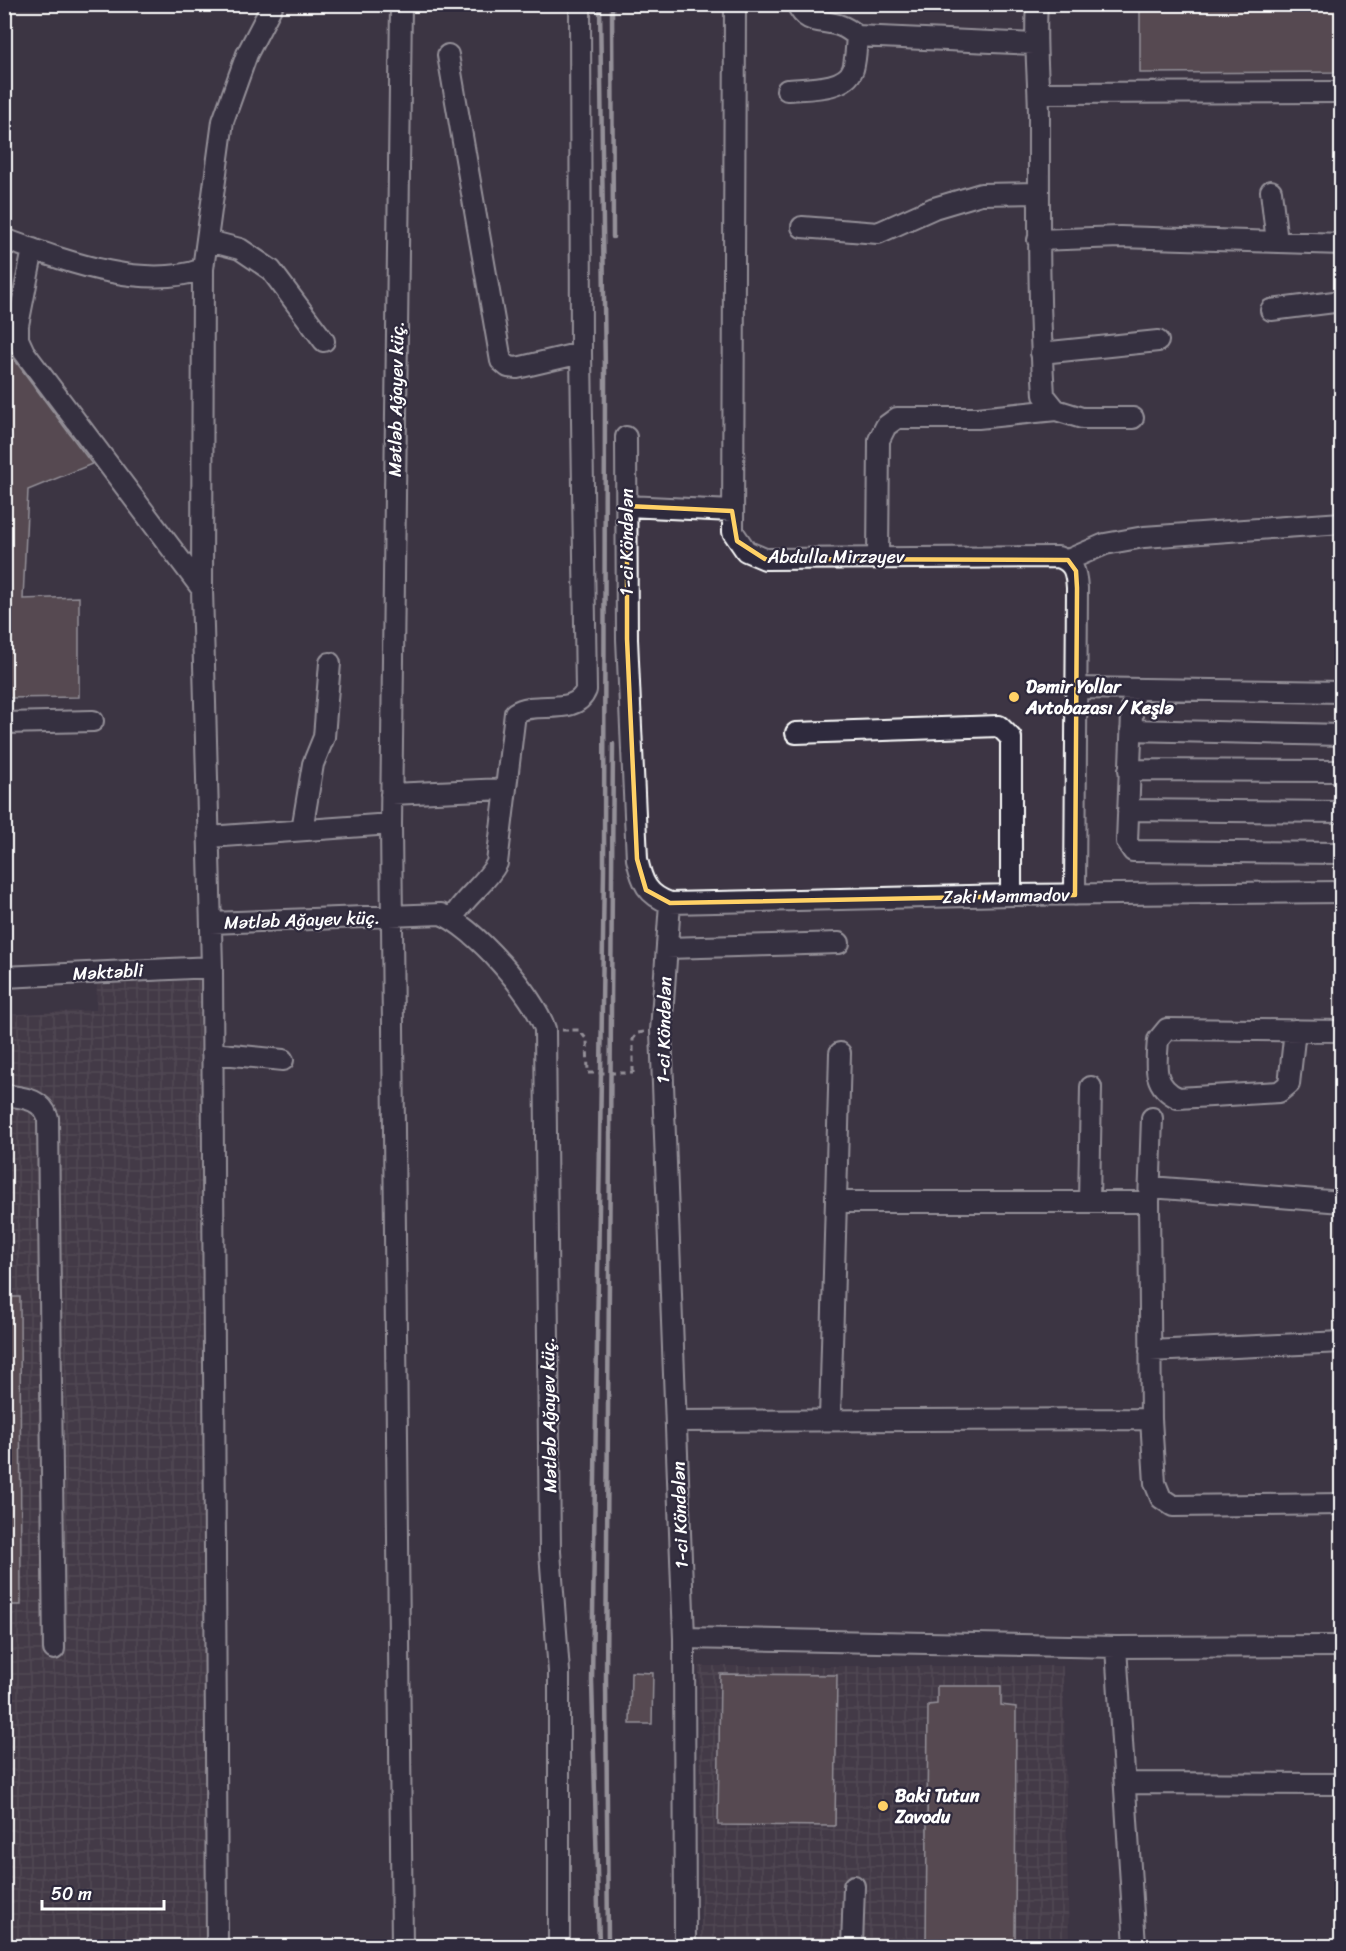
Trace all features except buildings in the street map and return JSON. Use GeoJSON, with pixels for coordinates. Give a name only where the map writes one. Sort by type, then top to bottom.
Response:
{"type":"FeatureCollection","features":[{"type":"Feature","properties":{"kind":"street"},"geometry":{"type":"LineString","coordinates":[[217,1947],[212,967],[202,589],[203,270],[223,121],[248,54],[273,4]]}},
{"type":"Feature","properties":{"kind":"street","name":"Mətləb Ağayev küç."},"geometry":{"type":"LineString","coordinates":[[401,4],[391,824],[402,1947]]}},
{"type":"Feature","properties":{"kind":"street"},"geometry":{"type":"LineString","coordinates":[[452,919],[462,902],[491,874],[497,863],[514,713],[522,708],[575,705],[582,699],[586,690],[581,353],[580,4]]}},
{"type":"Feature","properties":{"kind":"street","name":"Abdulla Mirzəyev"},"geometry":{"type":"LineString","coordinates":[[735,4],[732,511],[733,532],[737,541],[746,550],[765,559],[1058,557],[1068,560]]}},
{"type":"Feature","properties":{"kind":"street"},"geometry":{"type":"LineString","coordinates":[[797,4],[800,13],[810,21],[840,25],[857,36],[1034,44]]}},
{"type":"Feature","properties":{"kind":"street"},"geometry":{"type":"LineString","coordinates":[[1037,4],[1034,44],[1039,93],[1038,240],[1041,353],[1044,395],[1056,410]]}},
{"type":"Feature","properties":{"kind":"street"},"geometry":{"type":"LineString","coordinates":[[787,90],[835,84],[847,79],[853,69],[857,36]]}},
{"type":"Feature","properties":{"kind":"street"},"geometry":{"type":"LineString","coordinates":[[448,55],[501,361],[508,367],[517,368],[581,353]]}},
{"type":"Feature","properties":{"kind":"street"},"geometry":{"type":"LineString","coordinates":[[1039,93],[1341,92]]}},
{"type":"Feature","properties":{"kind":"street"},"geometry":{"type":"LineString","coordinates":[[1271,191],[1277,242]]}},
{"type":"Feature","properties":{"kind":"street"},"geometry":{"type":"LineString","coordinates":[[802,227],[878,233],[934,208],[981,194],[1039,193]]}},
{"type":"Feature","properties":{"kind":"street"},"geometry":{"type":"LineString","coordinates":[[1038,240],[1119,237],[1341,244]]}},
{"type":"Feature","properties":{"kind":"street"},"geometry":{"type":"LineString","coordinates":[[4,239],[136,277],[159,279],[203,270]]}},
{"type":"Feature","properties":{"kind":"street"},"geometry":{"type":"LineString","coordinates":[[208,241],[240,249],[271,270],[324,341]]}},
{"type":"Feature","properties":{"kind":"street"},"geometry":{"type":"LineString","coordinates":[[33,249],[18,325],[18,339],[24,352],[202,589]]}},
{"type":"Feature","properties":{"kind":"street"},"geometry":{"type":"LineString","coordinates":[[1271,310],[1341,301]]}},
{"type":"Feature","properties":{"kind":"street"},"geometry":{"type":"LineString","coordinates":[[1041,353],[1158,341]]}},
{"type":"Feature","properties":{"kind":"street"},"geometry":{"type":"LineString","coordinates":[[878,558],[879,440],[886,426],[897,418],[914,416],[978,418],[1056,410],[1082,418],[1133,418]]}},
{"type":"Feature","properties":{"kind":"street","name":"1-ci Köndələn"},"geometry":{"type":"LineString","coordinates":[[626,437],[627,639],[637,859],[646,890],[670,903],[661,1031],[664,1161],[677,1421],[684,1638],[685,1947]]}},
{"type":"Feature","properties":{"kind":"street"},"geometry":{"type":"LineString","coordinates":[[627,506],[732,511]]}},
{"type":"Feature","properties":{"kind":"street"},"geometry":{"type":"LineString","coordinates":[[1075,895],[1077,588],[1076,571],[1068,560],[1105,543],[1144,537],[1341,523]]}},
{"type":"Feature","properties":{"kind":"street"},"geometry":{"type":"LineString","coordinates":[[302,830],[313,764],[324,737],[330,663]]}},
{"type":"Feature","properties":{"kind":"street"},"geometry":{"type":"LineString","coordinates":[[1076,688],[1341,692]]}},
{"type":"Feature","properties":{"kind":"street"},"geometry":{"type":"LineString","coordinates":[[1133,689],[1127,842],[1133,851],[1341,853]]}},
{"type":"Feature","properties":{"kind":"street"},"geometry":{"type":"LineString","coordinates":[[4,723],[93,721]]}},
{"type":"Feature","properties":{"kind":"street"},"geometry":{"type":"LineString","coordinates":[[796,733],[999,726],[1011,738],[1011,895]]}},
{"type":"Feature","properties":{"kind":"street"},"geometry":{"type":"LineString","coordinates":[[1131,730],[1341,735]]}},
{"type":"Feature","properties":{"kind":"street"},"geometry":{"type":"LineString","coordinates":[[1129,770],[1341,771]]}},
{"type":"Feature","properties":{"kind":"street"},"geometry":{"type":"LineString","coordinates":[[391,794],[504,789]]}},
{"type":"Feature","properties":{"kind":"street"},"geometry":{"type":"LineString","coordinates":[[1128,810],[1341,812]]}},
{"type":"Feature","properties":{"kind":"street"},"geometry":{"type":"LineString","coordinates":[[209,837],[391,824]]}},
{"type":"Feature","properties":{"kind":"street","name":"Zəki Məmmədov"},"geometry":{"type":"LineString","coordinates":[[670,903],[1011,895],[1341,892]]}},
{"type":"Feature","properties":{"kind":"street","name":"Mətləb Ağayev küç."},"geometry":{"type":"LineString","coordinates":[[211,923],[428,913],[452,919],[518,982],[534,1002],[545,1029],[550,1552],[559,1672],[560,1947]]}},
{"type":"Feature","properties":{"kind":"street"},"geometry":{"type":"LineString","coordinates":[[667,948],[839,943]]}},
{"type":"Feature","properties":{"kind":"street","name":"Məktəbli"},"geometry":{"type":"LineString","coordinates":[[4,977],[212,967]]}},
{"type":"Feature","properties":{"kind":"street"},"geometry":{"type":"LineString","coordinates":[[1294,1030],[1290,1084],[1280,1092],[1178,1098],[1165,1092],[1160,1083],[1158,1040],[1167,1029],[1294,1030],[1341,1031]]}},
{"type":"Feature","properties":{"kind":"street"},"geometry":{"type":"LineString","coordinates":[[212,1053],[284,1060]]}},
{"type":"Feature","properties":{"kind":"street"},"geometry":{"type":"LineString","coordinates":[[830,1419],[840,1053]]}},
{"type":"Feature","properties":{"kind":"street"},"geometry":{"type":"LineString","coordinates":[[1089,1202],[1091,1087]]}},
{"type":"Feature","properties":{"kind":"street"},"geometry":{"type":"LineString","coordinates":[[4,1095],[34,1100],[45,1108],[48,1118],[54,1649]]}},
{"type":"Feature","properties":{"kind":"street"},"geometry":{"type":"LineString","coordinates":[[1152,1118],[1151,1419],[1155,1483],[1161,1498],[1173,1506],[1341,1504]]}},
{"type":"Feature","properties":{"kind":"street"},"geometry":{"type":"LineString","coordinates":[[836,1202],[1089,1202],[1150,1194],[1341,1202]]}},
{"type":"Feature","properties":{"kind":"street"},"geometry":{"type":"LineString","coordinates":[[1150,1351],[1341,1342]]}},
{"type":"Feature","properties":{"kind":"street"},"geometry":{"type":"LineString","coordinates":[[677,1421],[1151,1419]]}},
{"type":"Feature","properties":{"kind":"street"},"geometry":{"type":"LineString","coordinates":[[684,1638],[1116,1647],[1341,1646]]}},
{"type":"Feature","properties":{"kind":"street"},"geometry":{"type":"LineString","coordinates":[[1116,1647],[1135,1947]]}},
{"type":"Feature","properties":{"kind":"street"},"geometry":{"type":"LineString","coordinates":[[1126,1783],[1341,1784]]}},
{"type":"Feature","properties":{"kind":"street"},"geometry":{"type":"LineString","coordinates":[[852,1947],[854,1886]]}},
{"type":"Feature","properties":{"kind":"path"},"geometry":{"type":"LineString","coordinates":[[545,1029],[579,1030],[587,1040],[588,1073],[633,1073],[633,1039]]}},
{"type":"Feature","properties":{"kind":"highlighted area"},"geometry":{"type":"Polygon","coordinates":[[[627,506],[732,511],[737,541],[765,559],[1068,560],[1076,571],[1077,588],[1075,895],[670,903],[646,890],[637,859],[627,639],[627,506]]]}},
{"type":"Feature","properties":{"kind":"shaded area"},"geometry":{"type":"Polygon","coordinates":[[[202,980],[209,1946],[5,1946],[5,1015],[96,1010],[97,985],[202,980]]]}},
{"type":"Feature","properties":{"kind":"shaded area","name":"Baki Tutun Zavodu"},"geometry":{"type":"Polygon","coordinates":[[[699,1666],[1063,1666],[1069,1946],[701,1946],[699,1666]]]}},
{"type":"Feature","properties":{"kind":"railway"},"geometry":{"type":"LineString","coordinates":[[599,1946],[592,1681],[604,870],[605,373],[600,4]]}},
{"type":"Feature","properties":{"kind":"railway"},"geometry":{"type":"LineString","coordinates":[[612,4],[613,237]]}},
{"type":"Feature","properties":{"kind":"railway"},"geometry":{"type":"LineString","coordinates":[[608,1946],[606,1678],[613,744]]}},
{"type":"Feature","properties":{"kind":"place","name":"Dəmir Yollar Avtobazası / Keşlə"},"geometry":{"type":"Point","coordinates":[1014,697]}},
{"type":"Feature","properties":{"kind":"place","name":"Baki Tutun Zavodu"},"geometry":{"type":"Point","coordinates":[883,1806]}}]}
